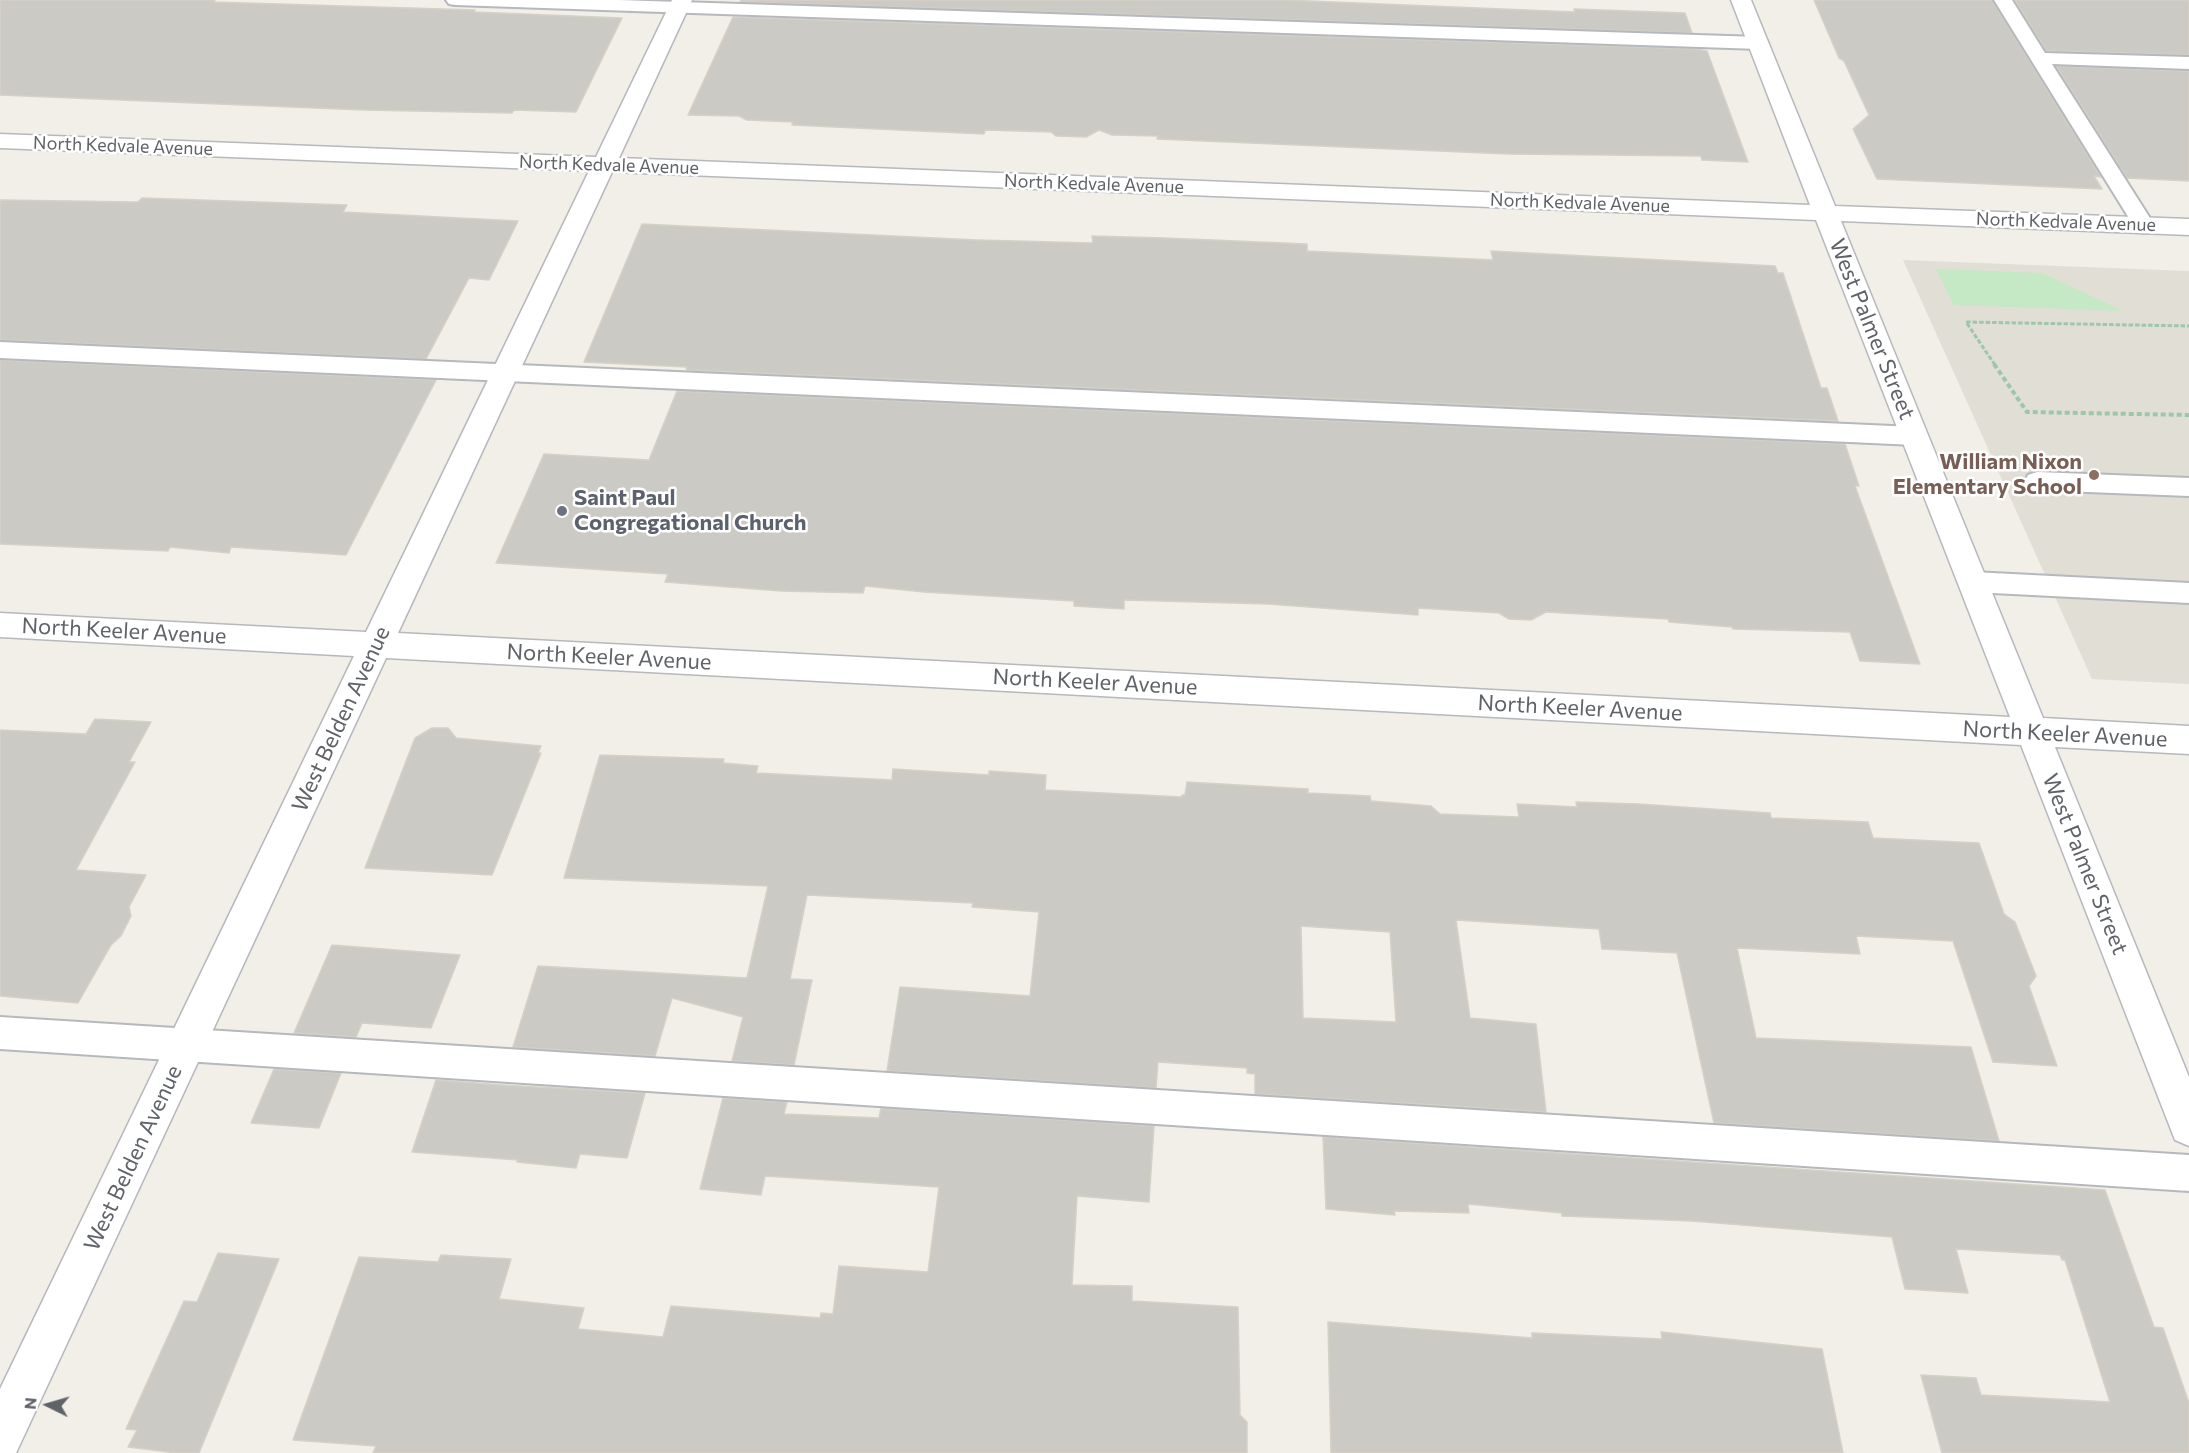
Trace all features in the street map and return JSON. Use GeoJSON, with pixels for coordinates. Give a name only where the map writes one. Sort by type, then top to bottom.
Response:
{"type":"FeatureCollection","features":[{"type":"Feature","properties":{"kind":"street","name":"West Palmer Street"},"geometry":{"type":"LineString","coordinates":[[1742,0],[2189,1126]]}},
{"type":"Feature","properties":{"kind":"street","name":"West Belden Avenue"},"geometry":{"type":"LineString","coordinates":[[0,1438],[680,4]]}},
{"type":"Feature","properties":{"kind":"street","name":"North Kedvale Avenue"},"geometry":{"type":"LineString","coordinates":[[0,141],[2189,227]]}},
{"type":"Feature","properties":{"kind":"street","name":"North Keeler Avenue"},"geometry":{"type":"LineString","coordinates":[[0,625],[2189,740]]}},
{"type":"Feature","properties":{"kind":"lane"},"geometry":{"type":"LineString","coordinates":[[455,0],[680,4],[1759,43]]}},
{"type":"Feature","properties":{"kind":"lane"},"geometry":{"type":"LineString","coordinates":[[2003,0],[2144,226]]}},
{"type":"Feature","properties":{"kind":"lane"},"geometry":{"type":"LineString","coordinates":[[2039,58],[2189,63]]}},
{"type":"Feature","properties":{"kind":"lane"},"geometry":{"type":"LineString","coordinates":[[0,350],[1915,436]]}},
{"type":"Feature","properties":{"kind":"lane"},"geometry":{"type":"LineString","coordinates":[[2037,481],[2189,488]]}},
{"type":"Feature","properties":{"kind":"lane"},"geometry":{"type":"LineString","coordinates":[[1973,582],[2189,593]]}},
{"type":"Feature","properties":{"kind":"lane"},"geometry":{"type":"LineString","coordinates":[[0,1033],[2189,1173]]}},
{"type":"Feature","properties":{"kind":"path"},"geometry":{"type":"LineString","coordinates":[[2189,326],[1966,322],[2027,412],[2189,415]]}},
{"type":"Feature","properties":{"kind":"shaded area","name":"William Nixon Elementary School"},"geometry":{"type":"Polygon","coordinates":[[[1903,260],[2189,271],[2189,684],[2092,679],[1903,260]]]}},
{"type":"Feature","properties":{"kind":"green space"},"geometry":{"type":"Polygon","coordinates":[[[1936,269],[2042,273],[2123,311],[1954,305],[1936,269]]]}},
{"type":"Feature","properties":{"kind":"building"},"geometry":{"type":"Polygon","coordinates":[[[0,0],[215,0],[214,2],[475,10],[474,12],[622,18],[576,112],[364,110],[0,95],[0,0]]]}},
{"type":"Feature","properties":{"kind":"building"},"geometry":{"type":"Polygon","coordinates":[[[741,0],[1285,0],[1575,12],[1574,9],[1685,13],[1692,33],[740,2],[741,0]]]}},
{"type":"Feature","properties":{"kind":"building"},"geometry":{"type":"Polygon","coordinates":[[[1814,0],[1992,0],[2101,177],[2094,176],[2102,189],[1877,179],[1853,129],[1869,115],[1844,61],[1839,58],[1814,0]]]}},
{"type":"Feature","properties":{"kind":"building"},"geometry":{"type":"Polygon","coordinates":[[[2015,0],[2189,0],[2189,55],[2046,51],[2015,0]]]}},
{"type":"Feature","properties":{"kind":"building"},"geometry":{"type":"Polygon","coordinates":[[[733,17],[1697,49],[1707,51],[1748,162],[1702,160],[1701,156],[1508,154],[1157,139],[1158,136],[1112,135],[1099,130],[1086,137],[1056,136],[1051,132],[985,130],[984,134],[792,125],[793,122],[747,120],[739,116],[688,115],[733,17]]]}},
{"type":"Feature","properties":{"kind":"building"},"geometry":{"type":"Polygon","coordinates":[[[2056,66],[2189,71],[2189,181],[2127,178],[2056,66]]]}},
{"type":"Feature","properties":{"kind":"building"},"geometry":{"type":"Polygon","coordinates":[[[142,198],[347,205],[343,212],[518,221],[489,280],[469,278],[426,359],[0,340],[0,200],[138,202],[142,198]]]}},
{"type":"Feature","properties":{"kind":"building"},"geometry":{"type":"Polygon","coordinates":[[[642,224],[977,240],[1093,243],[1092,236],[1165,238],[1307,244],[1307,251],[1493,260],[1491,251],[1775,266],[1778,273],[1783,273],[1821,388],[1827,388],[1838,421],[686,370],[687,367],[584,362],[642,224]]]}},
{"type":"Feature","properties":{"kind":"building"},"geometry":{"type":"Polygon","coordinates":[[[0,360],[436,380],[346,555],[231,547],[229,553],[170,547],[168,551],[0,544],[0,360]]]}},
{"type":"Feature","properties":{"kind":"building"},"geometry":{"type":"Polygon","coordinates":[[[677,391],[1845,444],[1859,486],[1855,486],[1920,664],[1860,661],[1850,632],[1733,629],[1732,627],[1669,622],[1668,619],[1546,612],[1531,620],[1509,619],[1499,613],[1418,608],[1418,615],[1268,604],[1124,600],[1124,609],[1074,606],[1074,601],[865,586],[863,593],[781,591],[665,582],[668,574],[496,563],[544,454],[649,460],[677,391]]]}},
{"type":"Feature","properties":{"kind":"building"},"geometry":{"type":"Polygon","coordinates":[[[95,719],[151,722],[129,762],[135,762],[76,870],[146,875],[129,907],[131,916],[121,936],[111,945],[78,1003],[0,996],[0,730],[86,734],[95,719]]]}},
{"type":"Feature","properties":{"kind":"building"},"geometry":{"type":"Polygon","coordinates":[[[432,728],[448,728],[456,738],[541,746],[538,753],[541,753],[492,875],[365,868],[415,738],[432,728]]]}},
{"type":"Feature","properties":{"kind":"building"},"geometry":{"type":"Polygon","coordinates":[[[600,755],[724,759],[723,763],[758,766],[756,773],[892,780],[893,769],[989,775],[989,771],[1046,775],[1045,790],[1182,797],[1185,795],[1187,782],[1308,789],[1308,793],[1370,796],[1371,801],[1431,806],[1440,814],[1519,817],[1517,804],[1577,807],[1576,802],[1770,813],[1771,818],[1868,822],[1873,838],[1979,843],[2004,914],[2015,922],[2036,976],[2029,986],[2057,1066],[1993,1062],[1953,941],[1856,936],[1860,954],[1737,948],[1756,1038],[1971,1047],[1999,1141],[1714,1123],[1677,953],[1602,949],[1599,929],[1456,920],[1470,1018],[1536,1024],[1546,1112],[1255,1094],[1255,1074],[1247,1073],[1247,1068],[1158,1062],[1156,1088],[887,1071],[900,987],[1030,996],[1039,912],[972,907],[973,903],[807,895],[790,979],[812,980],[794,1065],[732,1061],[743,1017],[672,998],[655,1056],[513,1047],[538,966],[747,978],[768,886],[564,878],[600,755]],[[1301,926],[1303,1018],[1396,1022],[1390,932],[1301,926]]]}},
{"type":"Feature","properties":{"kind":"building"},"geometry":{"type":"Polygon","coordinates":[[[332,945],[460,955],[431,1028],[362,1023],[356,1037],[294,1033],[332,945]]]}},
{"type":"Feature","properties":{"kind":"building"},"geometry":{"type":"Polygon","coordinates":[[[274,1069],[341,1073],[319,1128],[251,1123],[274,1069]]]}},
{"type":"Feature","properties":{"kind":"building"},"geometry":{"type":"Polygon","coordinates":[[[436,1080],[645,1093],[627,1158],[580,1154],[576,1168],[517,1162],[518,1160],[412,1152],[436,1080]]]}},
{"type":"Feature","properties":{"kind":"building"},"geometry":{"type":"Polygon","coordinates":[[[723,1098],[787,1102],[784,1114],[879,1118],[881,1108],[1154,1126],[1149,1202],[1077,1196],[1072,1285],[1132,1286],[1132,1301],[1238,1307],[1240,1415],[1247,1422],[1247,1453],[373,1453],[376,1446],[293,1440],[359,1257],[438,1262],[441,1255],[511,1259],[499,1299],[584,1308],[578,1329],[663,1337],[671,1306],[820,1318],[821,1313],[833,1314],[839,1266],[928,1272],[939,1187],[765,1176],[761,1195],[700,1189],[723,1098]]]}},
{"type":"Feature","properties":{"kind":"building"},"geometry":{"type":"Polygon","coordinates":[[[1323,1137],[2105,1190],[2154,1327],[2163,1328],[2189,1403],[2189,1453],[1942,1453],[1921,1375],[1976,1378],[1981,1395],[2110,1402],[2065,1260],[2062,1260],[2060,1255],[1956,1249],[1968,1293],[1905,1289],[1892,1237],[1692,1221],[1562,1216],[1562,1213],[1468,1204],[1469,1213],[1394,1211],[1395,1215],[1326,1209],[1323,1137]]]}},
{"type":"Feature","properties":{"kind":"building"},"geometry":{"type":"Polygon","coordinates":[[[218,1253],[279,1259],[199,1453],[176,1453],[128,1447],[137,1430],[126,1429],[184,1301],[197,1302],[218,1253]]]}},
{"type":"Feature","properties":{"kind":"building"},"geometry":{"type":"Polygon","coordinates":[[[1328,1322],[1532,1338],[1532,1333],[1662,1339],[1661,1332],[1822,1349],[1843,1453],[1331,1453],[1328,1322]]]}},
{"type":"Feature","properties":{"kind":"place","name":"William Nixon Elementary School"},"geometry":{"type":"Point","coordinates":[2094,475]}},
{"type":"Feature","properties":{"kind":"place","name":"Saint Paul Congregational Church"},"geometry":{"type":"Point","coordinates":[562,511]}}]}
